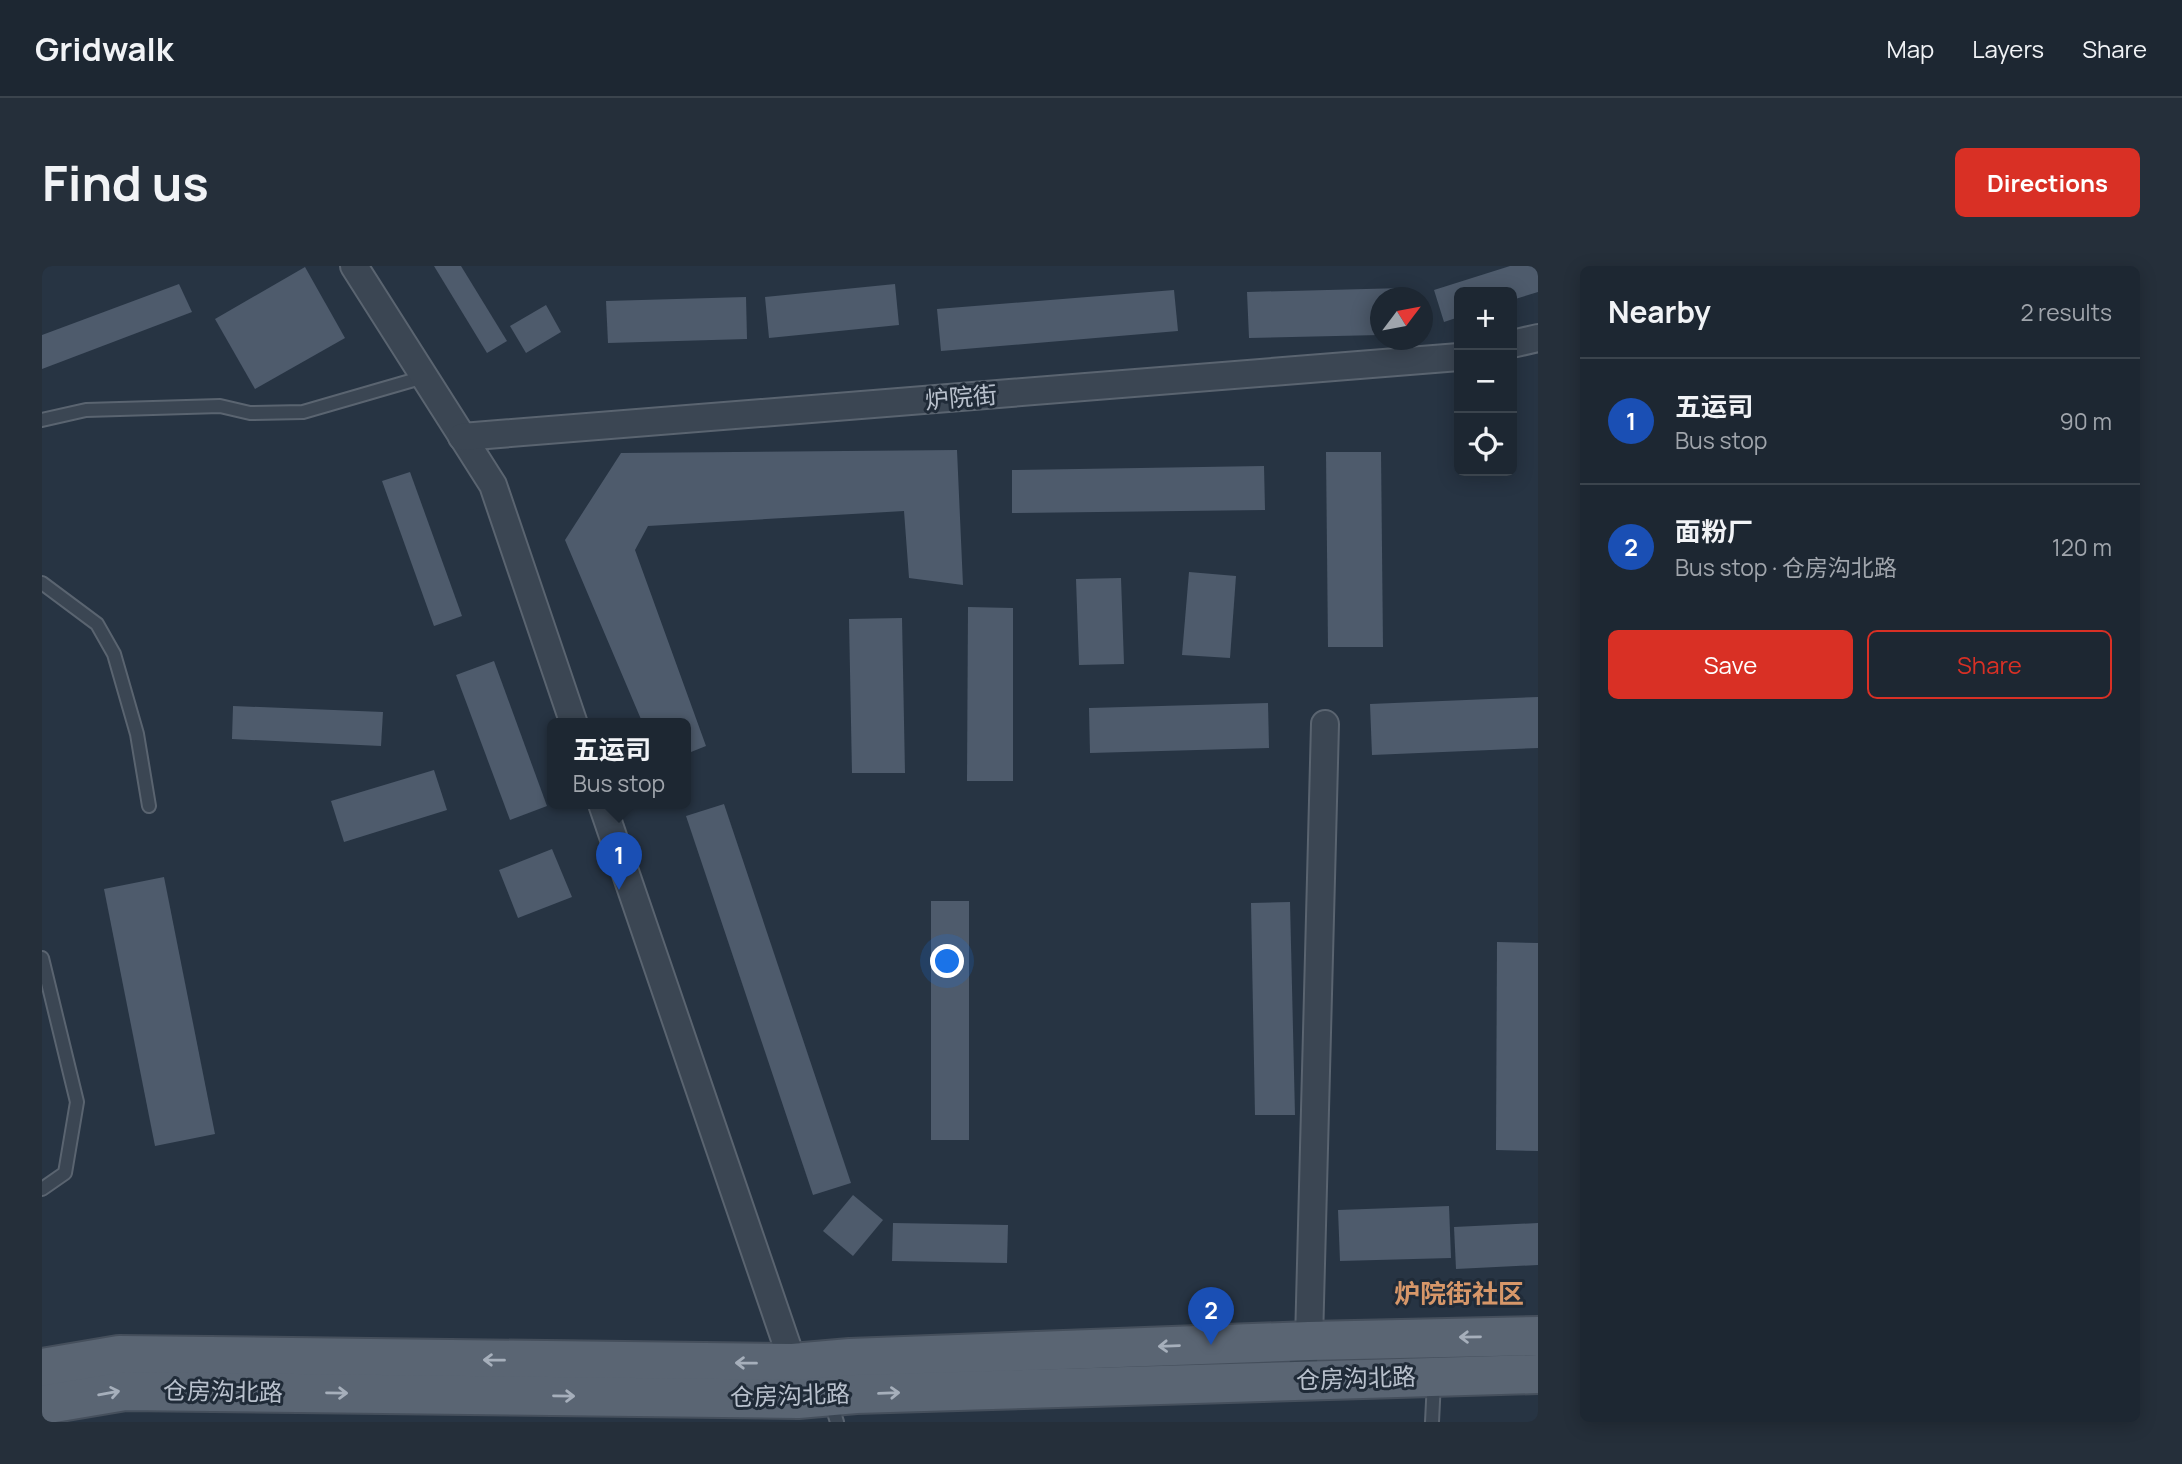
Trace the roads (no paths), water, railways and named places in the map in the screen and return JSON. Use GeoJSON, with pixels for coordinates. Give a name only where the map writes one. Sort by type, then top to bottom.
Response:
{"type":"FeatureCollection","features":[{"type":"Feature","properties":{"kind":"main road","name":"仓房沟北路"},"geometry":{"type":"LineString","coordinates":[[42,1368],[118,1355],[814,1395],[850,1358],[1309,1341],[1538,1336]]}},
{"type":"Feature","properties":{"kind":"main road","name":"仓房沟北路"},"geometry":{"type":"LineString","coordinates":[[42,1405],[125,1391],[814,1395],[1538,1374]]}},
{"type":"Feature","properties":{"kind":"street"},"geometry":{"type":"LineString","coordinates":[[354,266],[493,485],[572,718]]}},
{"type":"Feature","properties":{"kind":"street"},"geometry":{"type":"LineString","coordinates":[[1517,343],[1538,338]]}},
{"type":"Feature","properties":{"kind":"street","name":"炉院街"},"geometry":{"type":"LineString","coordinates":[[462,437],[1454,357]]}},
{"type":"Feature","properties":{"kind":"street"},"geometry":{"type":"LineString","coordinates":[[1298,1381],[1309,1341],[1325,724]]}},
{"type":"Feature","properties":{"kind":"street"},"geometry":{"type":"LineString","coordinates":[[604,809],[814,1395]]}},
{"type":"Feature","properties":{"kind":"lane"},"geometry":{"type":"LineString","coordinates":[[42,420],[86,410],[220,406],[250,413],[303,412],[424,377]]}},
{"type":"Feature","properties":{"kind":"lane"},"geometry":{"type":"LineString","coordinates":[[42,583],[97,624],[114,654],[137,734],[149,806]]}},
{"type":"Feature","properties":{"kind":"lane"},"geometry":{"type":"LineString","coordinates":[[42,958],[78,1102],[65,1173],[42,1189]]}},
{"type":"Feature","properties":{"kind":"lane"},"geometry":{"type":"LineString","coordinates":[[1432,1422],[1434,1377]]}},
{"type":"Feature","properties":{"kind":"place","name":"五运司"},"geometry":{"type":"Point","coordinates":[619,890]}},
{"type":"Feature","properties":{"kind":"place","name":"面粉厂"},"geometry":{"type":"Point","coordinates":[1211,1345]}},
{"type":"Feature","properties":{"kind":"district","name":"炉院街社区"},"geometry":{"type":"Point","coordinates":[1459,1294]}}]}
